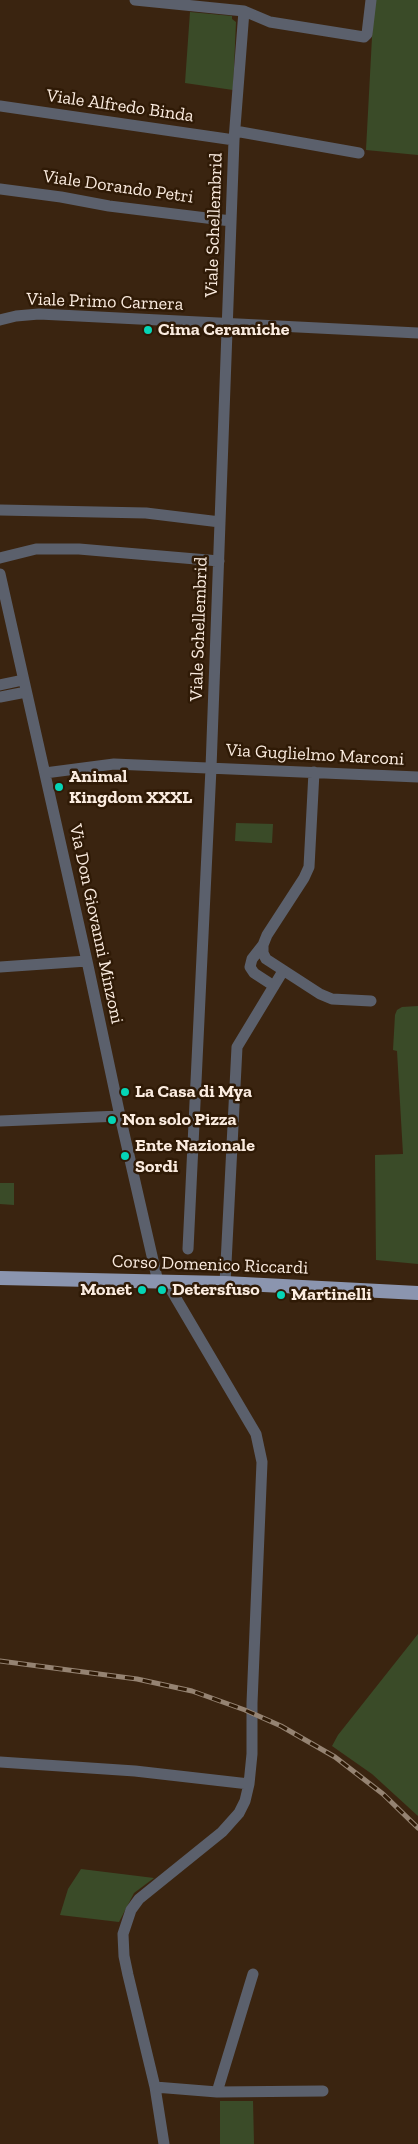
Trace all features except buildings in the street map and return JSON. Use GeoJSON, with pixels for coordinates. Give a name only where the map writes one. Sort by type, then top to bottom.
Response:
{"type":"FeatureCollection","features":[{"type":"Feature","properties":{"kind":"main road","name":"Corso Domenico Riccardi"},"geometry":{"type":"LineString","coordinates":[[0,1278],[225,1283],[418,1293]]}},
{"type":"Feature","properties":{"kind":"street"},"geometry":{"type":"LineString","coordinates":[[134,0],[244,11],[270,22],[364,38],[367,34],[371,0]]}},
{"type":"Feature","properties":{"kind":"street","name":"Viale Schellembrid"},"geometry":{"type":"LineString","coordinates":[[188,1249],[211,768],[234,136],[244,11]]}},
{"type":"Feature","properties":{"kind":"street","name":"Viale Alfredo Binda"},"geometry":{"type":"LineString","coordinates":[[0,106],[359,153]]}},
{"type":"Feature","properties":{"kind":"street","name":"Viale Dorando Petri"},"geometry":{"type":"LineString","coordinates":[[0,189],[109,206],[231,221]]}},
{"type":"Feature","properties":{"kind":"street","name":"Viale Primo Carnera"},"geometry":{"type":"LineString","coordinates":[[0,320],[16,316],[39,314],[418,333]]}},
{"type":"Feature","properties":{"kind":"street"},"geometry":{"type":"LineString","coordinates":[[0,510],[146,513],[220,522]]}},
{"type":"Feature","properties":{"kind":"street"},"geometry":{"type":"LineString","coordinates":[[0,558],[36,548],[79,549],[219,561]]}},
{"type":"Feature","properties":{"kind":"street","name":"Via Don Giovanni Minzoni"},"geometry":{"type":"LineString","coordinates":[[0,574],[120,1116],[163,1282],[256,1434],[262,1462],[252,1704],[252,1754],[245,1801],[232,1822],[207,1845],[150,1888],[131,1910],[123,1934],[124,1956],[155,2087],[164,2144]]}},
{"type":"Feature","properties":{"kind":"street"},"geometry":{"type":"LineString","coordinates":[[0,685],[24,686]]}},
{"type":"Feature","properties":{"kind":"street"},"geometry":{"type":"LineString","coordinates":[[0,697],[24,686]]}},
{"type":"Feature","properties":{"kind":"street","name":"Via Guglielmo Marconi"},"geometry":{"type":"LineString","coordinates":[[45,773],[114,764],[418,777]]}},
{"type":"Feature","properties":{"kind":"street"},"geometry":{"type":"LineString","coordinates":[[274,986],[254,973],[250,967],[252,959],[263,945],[309,867],[314,772]]}},
{"type":"Feature","properties":{"kind":"street"},"geometry":{"type":"LineString","coordinates":[[263,945],[263,953],[266,959],[320,994],[332,998],[371,1001]]}},
{"type":"Feature","properties":{"kind":"street"},"geometry":{"type":"LineString","coordinates":[[0,967],[87,961]]}},
{"type":"Feature","properties":{"kind":"street"},"geometry":{"type":"LineString","coordinates":[[225,1283],[237,1047],[283,971]]}},
{"type":"Feature","properties":{"kind":"street"},"geometry":{"type":"LineString","coordinates":[[0,1121],[120,1116]]}},
{"type":"Feature","properties":{"kind":"street"},"geometry":{"type":"LineString","coordinates":[[0,1762],[135,1771],[249,1784]]}},
{"type":"Feature","properties":{"kind":"street"},"geometry":{"type":"LineString","coordinates":[[217,2092],[254,1974]]}},
{"type":"Feature","properties":{"kind":"street"},"geometry":{"type":"LineString","coordinates":[[155,2087],[217,2092],[322,2092]]}},
{"type":"Feature","properties":{"kind":"green space"},"geometry":{"type":"Polygon","coordinates":[[[374,0],[418,0],[418,155],[366,150],[374,0]]]}},
{"type":"Feature","properties":{"kind":"green space"},"geometry":{"type":"Polygon","coordinates":[[[190,12],[232,16],[232,19],[236,22],[233,90],[185,83],[190,12]]]}},
{"type":"Feature","properties":{"kind":"green space"},"geometry":{"type":"Polygon","coordinates":[[[236,823],[273,824],[272,843],[235,841],[236,823]]]}},
{"type":"Feature","properties":{"kind":"green space"},"geometry":{"type":"Polygon","coordinates":[[[418,1006],[418,1264],[376,1260],[375,1155],[403,1154],[397,1051],[393,1050],[395,1015],[397,1010],[402,1007],[418,1006]]]}},
{"type":"Feature","properties":{"kind":"green space"},"geometry":{"type":"Polygon","coordinates":[[[0,1183],[14,1183],[14,1205],[0,1204],[0,1183]]]}},
{"type":"Feature","properties":{"kind":"green space"},"geometry":{"type":"Polygon","coordinates":[[[418,1634],[418,1816],[372,1774],[332,1746],[338,1735],[418,1634]]]}},
{"type":"Feature","properties":{"kind":"green space"},"geometry":{"type":"Polygon","coordinates":[[[81,1869],[154,1878],[134,1893],[119,1922],[60,1915],[68,1889],[81,1869]]]}},
{"type":"Feature","properties":{"kind":"green space"},"geometry":{"type":"Polygon","coordinates":[[[220,2101],[253,2101],[254,2144],[220,2144],[220,2101]]]}},
{"type":"Feature","properties":{"kind":"railway"},"geometry":{"type":"LineString","coordinates":[[0,1661],[137,1679],[192,1691],[245,1710],[281,1726],[335,1757],[383,1794],[418,1828]]}},
{"type":"Feature","properties":{"kind":"place","name":"Cima Ceramiche"},"geometry":{"type":"Point","coordinates":[148,330]}},
{"type":"Feature","properties":{"kind":"place","name":"Animal Kingdom XXXL"},"geometry":{"type":"Point","coordinates":[59,787]}},
{"type":"Feature","properties":{"kind":"place","name":"La Casa di Mya"},"geometry":{"type":"Point","coordinates":[125,1092]}},
{"type":"Feature","properties":{"kind":"place","name":"Non solo Pizza"},"geometry":{"type":"Point","coordinates":[112,1120]}},
{"type":"Feature","properties":{"kind":"place","name":"Ente Nazionale Sordi"},"geometry":{"type":"Point","coordinates":[125,1156]}},
{"type":"Feature","properties":{"kind":"place","name":"Monet"},"geometry":{"type":"Point","coordinates":[142,1290]}},
{"type":"Feature","properties":{"kind":"place","name":"Detersfuso"},"geometry":{"type":"Point","coordinates":[162,1290]}},
{"type":"Feature","properties":{"kind":"place","name":"Martinelli"},"geometry":{"type":"Point","coordinates":[281,1295]}}]}
